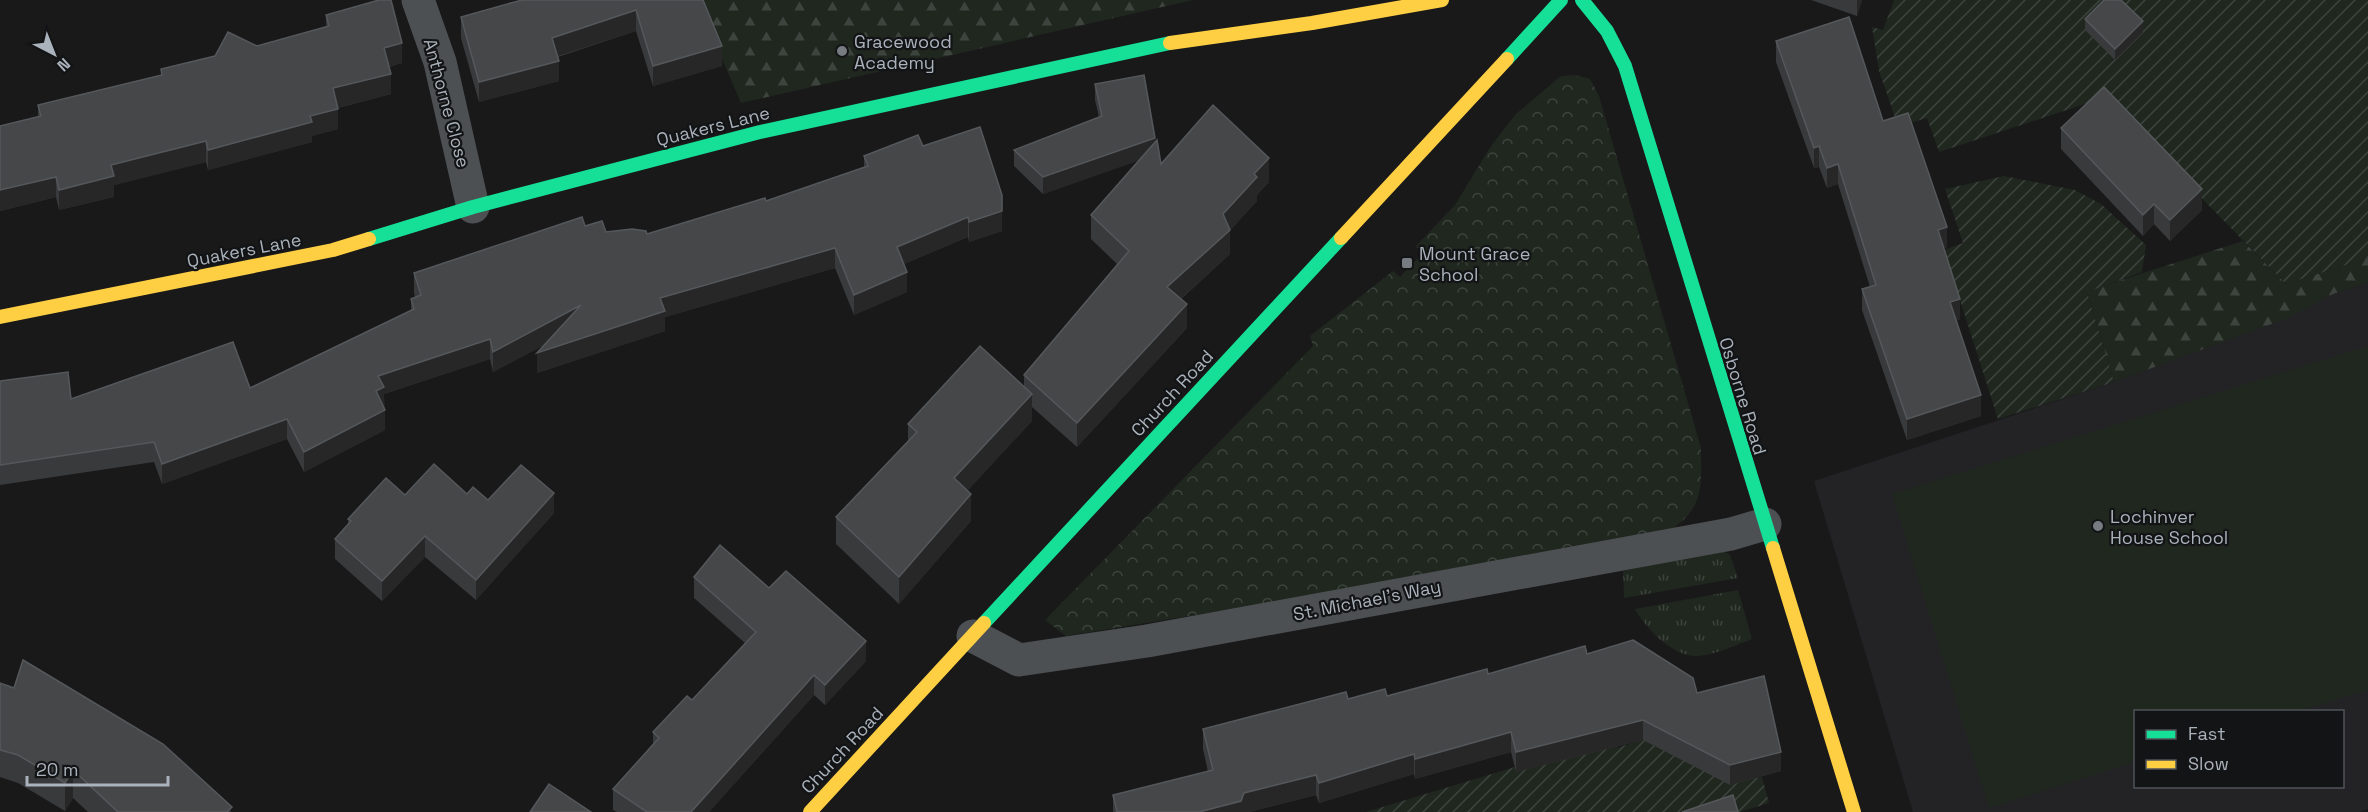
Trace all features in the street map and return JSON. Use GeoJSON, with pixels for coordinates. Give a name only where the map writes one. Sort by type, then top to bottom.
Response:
{"type":"FeatureCollection","features":[{"type":"Feature","properties":{"kind":"street","name":"Anthorne Close"},"geometry":{"type":"LineString","coordinates":[[418,0],[440,62],[473,207]]}},
{"type":"Feature","properties":{"kind":"street","name":"Quakers Lane"},"geometry":{"type":"LineString","coordinates":[[0,317],[333,250],[473,207],[760,132],[1183,40],[1312,23],[1442,0]]}},
{"type":"Feature","properties":{"kind":"street","name":"Church Road"},"geometry":{"type":"LineString","coordinates":[[810,812],[1561,0]]}},
{"type":"Feature","properties":{"kind":"street","name":"Osborne Road"},"geometry":{"type":"LineString","coordinates":[[1582,0],[1597,14],[1612,37],[1625,66],[1854,812]]}},
{"type":"Feature","properties":{"kind":"street","name":"St. Michael's Way"},"geometry":{"type":"LineString","coordinates":[[973,636],[1019,660],[1158,639],[1731,534],[1765,524]]}},
{"type":"Feature","properties":{"kind":"shaded area","name":"Lochinver House School"},"geometry":{"type":"Polygon","coordinates":[[[2368,283],[2368,809],[2359,812],[1913,812],[1814,481],[2114,382],[2287,318],[2333,294],[2368,283]]]}},
{"type":"Feature","properties":{"kind":"green space","name":"Gracewood Academy"},"geometry":{"type":"Polygon","coordinates":[[[697,0],[1193,0],[741,103],[697,0]]]}},
{"type":"Feature","properties":{"kind":"green space"},"geometry":{"type":"Polygon","coordinates":[[[1894,0],[2368,0],[2368,258],[2286,284],[2103,98],[1939,152],[1927,118],[1898,126],[1879,71],[1872,27],[1883,30],[1894,0]]]}},
{"type":"Feature","properties":{"kind":"green space"},"geometry":{"type":"Polygon","coordinates":[[[1575,75],[1590,79],[1599,96],[1701,448],[1699,494],[1690,512],[1682,521],[1671,530],[1373,586],[1066,636],[1045,620],[1313,346],[1310,336],[1393,271],[1400,277],[1423,253],[1416,246],[1455,205],[1491,146],[1516,114],[1561,76],[1575,75]]]}},
{"type":"Feature","properties":{"kind":"green space"},"geometry":{"type":"Polygon","coordinates":[[[2004,176],[2075,190],[2101,204],[2146,245],[2142,272],[2087,292],[2114,382],[1998,419],[1944,250],[1963,243],[1945,189],[2004,176]]]}},
{"type":"Feature","properties":{"kind":"green space"},"geometry":{"type":"Polygon","coordinates":[[[2243,241],[2286,284],[2368,258],[2368,283],[2333,294],[2288,318],[2114,382],[2087,291],[2243,241]]]}},
{"type":"Feature","properties":{"kind":"green space","name":"Lochinver House School"},"geometry":{"type":"Polygon","coordinates":[[[2368,346],[2368,690],[2302,710],[2134,710],[2134,762],[1989,808],[1892,494],[2368,346]]]}},
{"type":"Feature","properties":{"kind":"green space"},"geometry":{"type":"Polygon","coordinates":[[[1721,549],[1730,555],[1738,578],[1624,598],[1623,571],[1721,549]]]}},
{"type":"Feature","properties":{"kind":"green space"},"geometry":{"type":"Polygon","coordinates":[[[1738,590],[1752,639],[1705,655],[1689,655],[1670,647],[1653,633],[1635,609],[1738,590]]]}},
{"type":"Feature","properties":{"kind":"green space"},"geometry":{"type":"Polygon","coordinates":[[[1664,733],[1751,779],[1762,777],[1769,803],[1740,812],[1366,812],[1515,767],[1516,771],[1614,738],[1617,748],[1664,733]]]}},
{"type":"Feature","properties":{"kind":"building"},"geometry":{"type":"Polygon","coordinates":[[[379,0],[391,0],[402,43],[384,48],[391,74],[333,88],[338,109],[310,116],[312,122],[208,150],[206,141],[111,165],[114,176],[59,190],[56,177],[0,190],[0,126],[41,116],[38,105],[162,75],[161,69],[215,56],[228,32],[257,46],[329,26],[326,15],[379,0]]]}},
{"type":"Feature","properties":{"kind":"building"},"geometry":{"type":"Polygon","coordinates":[[[522,0],[703,0],[722,46],[653,66],[636,10],[552,38],[559,61],[479,82],[461,17],[522,0]]]}},
{"type":"Feature","properties":{"kind":"building"},"geometry":{"type":"Polygon","coordinates":[[[2104,0],[2121,0],[2143,21],[2115,49],[2085,19],[2104,0]]]}},
{"type":"Feature","properties":{"kind":"building"},"geometry":{"type":"Polygon","coordinates":[[[1849,17],[1883,121],[1908,113],[1947,227],[1938,230],[1960,299],[1950,302],[1981,395],[1907,419],[1862,289],[1876,285],[1838,164],[1827,168],[1819,146],[1814,148],[1776,41],[1849,17]]]}},
{"type":"Feature","properties":{"kind":"building"},"geometry":{"type":"Polygon","coordinates":[[[1144,75],[1155,138],[1043,177],[1014,150],[1102,116],[1095,84],[1144,75]]]}},
{"type":"Feature","properties":{"kind":"building"},"geometry":{"type":"Polygon","coordinates":[[[2104,87],[2202,189],[2170,220],[2154,204],[2143,215],[2061,128],[2104,87]]]}},
{"type":"Feature","properties":{"kind":"building"},"geometry":{"type":"Polygon","coordinates":[[[1213,105],[1269,158],[1254,174],[1257,177],[1223,214],[1230,230],[1167,287],[1187,304],[1077,423],[1024,375],[1129,251],[1091,215],[1157,140],[1161,164],[1213,105]]]}},
{"type":"Feature","properties":{"kind":"building"},"geometry":{"type":"Polygon","coordinates":[[[980,127],[1002,195],[1002,211],[969,222],[968,217],[897,247],[907,272],[854,295],[835,248],[660,298],[665,311],[537,353],[581,305],[493,352],[490,339],[378,376],[384,387],[376,391],[385,410],[304,452],[287,419],[162,464],[154,442],[0,465],[0,381],[68,372],[71,399],[233,342],[250,388],[414,309],[411,299],[421,295],[414,273],[582,217],[585,226],[602,221],[606,232],[632,229],[646,231],[647,234],[765,198],[766,201],[868,166],[864,156],[918,135],[923,146],[980,127]]]}},
{"type":"Feature","properties":{"kind":"building"},"geometry":{"type":"Polygon","coordinates":[[[980,346],[1032,394],[954,478],[971,494],[899,577],[836,517],[917,432],[908,424],[980,346]]]}},
{"type":"Feature","properties":{"kind":"building"},"geometry":{"type":"Polygon","coordinates":[[[434,464],[467,494],[473,487],[488,500],[521,465],[554,493],[476,580],[425,536],[382,581],[335,539],[351,521],[348,519],[386,478],[405,495],[434,464]]]}},
{"type":"Feature","properties":{"kind":"building"},"geometry":{"type":"Polygon","coordinates":[[[720,545],[769,588],[786,571],[866,641],[825,685],[814,675],[691,812],[647,812],[613,789],[659,738],[653,732],[687,696],[692,700],[756,632],[694,577],[720,545]]]}},
{"type":"Feature","properties":{"kind":"building"},"geometry":{"type":"Polygon","coordinates":[[[1633,640],[1693,678],[1697,693],[1764,676],[1781,752],[1730,765],[1643,720],[1516,752],[1511,732],[1415,759],[1414,754],[1319,783],[1316,775],[1244,793],[1241,801],[1199,812],[1117,812],[1113,795],[1213,770],[1203,729],[1346,692],[1348,699],[1385,689],[1387,696],[1487,669],[1488,674],[1585,646],[1587,654],[1633,640]]]}},
{"type":"Feature","properties":{"kind":"building"},"geometry":{"type":"Polygon","coordinates":[[[23,660],[163,744],[232,807],[227,812],[118,812],[73,770],[65,783],[18,755],[0,750],[0,683],[14,688],[23,660]]]}},
{"type":"Feature","properties":{"kind":"building"},"geometry":{"type":"Polygon","coordinates":[[[549,784],[591,812],[530,812],[549,784]]]}},
{"type":"Feature","properties":{"kind":"building"},"geometry":{"type":"Polygon","coordinates":[[[1733,795],[1738,812],[1682,812],[1733,795]]]}},
{"type":"Feature","properties":{"kind":"traffic: fast"},"geometry":{"type":"LineString","coordinates":[[1507,59],[1561,0]]}},
{"type":"Feature","properties":{"kind":"traffic: fast"},"geometry":{"type":"LineString","coordinates":[[1582,0],[1607,31],[1625,66],[1773,548]]}},
{"type":"Feature","properties":{"kind":"traffic: fast"},"geometry":{"type":"LineString","coordinates":[[369,239],[473,207],[760,132],[1170,43]]}},
{"type":"Feature","properties":{"kind":"traffic: fast"},"geometry":{"type":"LineString","coordinates":[[984,623],[1341,238]]}},
{"type":"Feature","properties":{"kind":"traffic: slow"},"geometry":{"type":"LineString","coordinates":[[1170,43],[1312,23],[1442,0]]}},
{"type":"Feature","properties":{"kind":"traffic: slow"},"geometry":{"type":"LineString","coordinates":[[1341,238],[1507,59]]}},
{"type":"Feature","properties":{"kind":"traffic: slow"},"geometry":{"type":"LineString","coordinates":[[0,317],[333,250],[369,239]]}},
{"type":"Feature","properties":{"kind":"traffic: slow"},"geometry":{"type":"LineString","coordinates":[[1773,548],[1854,812]]}},
{"type":"Feature","properties":{"kind":"traffic: slow"},"geometry":{"type":"LineString","coordinates":[[810,812],[984,623]]}},
{"type":"Feature","properties":{"kind":"place","name":"Gracewood Academy"},"geometry":{"type":"Point","coordinates":[842,51]}},
{"type":"Feature","properties":{"kind":"place","name":"Mount Grace School"},"geometry":{"type":"Point","coordinates":[1407,263]}},
{"type":"Feature","properties":{"kind":"place","name":"Lochinver House School"},"geometry":{"type":"Point","coordinates":[2098,526]}}]}
